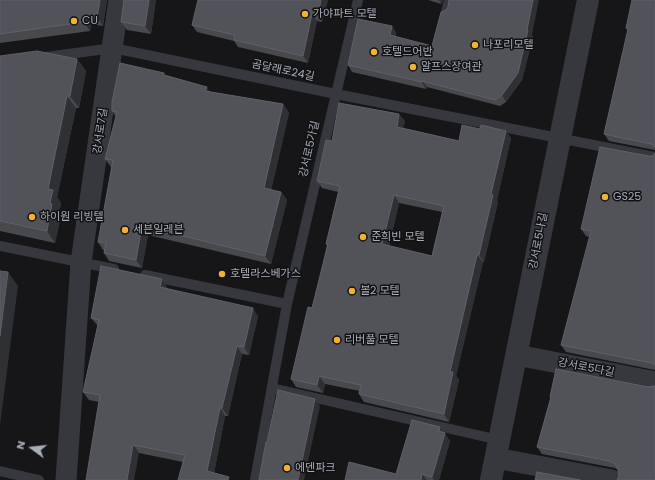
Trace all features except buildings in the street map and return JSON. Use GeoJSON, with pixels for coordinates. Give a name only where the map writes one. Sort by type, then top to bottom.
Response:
{"type":"FeatureCollection","features":[{"type":"Feature","properties":{"kind":"street","name":"강서로7길"},"geometry":{"type":"LineString","coordinates":[[66,480],[81,262],[119,0]]}},
{"type":"Feature","properties":{"kind":"street","name":"강서로5나길"},"geometry":{"type":"LineString","coordinates":[[491,480],[560,138],[586,0]]}},
{"type":"Feature","properties":{"kind":"street","name":"강서로5다길"},"geometry":{"type":"LineString","coordinates":[[516,355],[655,382]]}},
{"type":"Feature","properties":{"kind":"street"},"geometry":{"type":"LineString","coordinates":[[497,449],[612,480]]}},
{"type":"Feature","properties":{"kind":"lane","name":"강서로5가길"},"geometry":{"type":"LineString","coordinates":[[255,480],[286,304],[358,0]]}},
{"type":"Feature","properties":{"kind":"lane"},"geometry":{"type":"LineString","coordinates":[[446,12],[449,0]]}},
{"type":"Feature","properties":{"kind":"lane","name":"곰달래로24길"},"geometry":{"type":"LineString","coordinates":[[38,58],[113,48],[560,138]]}},
{"type":"Feature","properties":{"kind":"lane"},"geometry":{"type":"LineString","coordinates":[[560,138],[655,157]]}},
{"type":"Feature","properties":{"kind":"lane"},"geometry":{"type":"LineString","coordinates":[[0,246],[286,304]]}},
{"type":"Feature","properties":{"kind":"lane"},"geometry":{"type":"LineString","coordinates":[[272,388],[497,449]]}},
{"type":"Feature","properties":{"kind":"lane"},"geometry":{"type":"LineString","coordinates":[[0,472],[39,480]]}},
{"type":"Feature","properties":{"kind":"place","name":"가야파트 모텔"},"geometry":{"type":"Point","coordinates":[305,14]}},
{"type":"Feature","properties":{"kind":"place","name":"CU"},"geometry":{"type":"Point","coordinates":[74,21]}},
{"type":"Feature","properties":{"kind":"place","name":"나포리모텔"},"geometry":{"type":"Point","coordinates":[475,45]}},
{"type":"Feature","properties":{"kind":"place","name":"호텔드어반"},"geometry":{"type":"Point","coordinates":[374,52]}},
{"type":"Feature","properties":{"kind":"place","name":"알프스장여관"},"geometry":{"type":"Point","coordinates":[413,67]}},
{"type":"Feature","properties":{"kind":"place","name":"GS25"},"geometry":{"type":"Point","coordinates":[605,197]}},
{"type":"Feature","properties":{"kind":"place","name":"하이원 리빙텔"},"geometry":{"type":"Point","coordinates":[32,217]}},
{"type":"Feature","properties":{"kind":"place","name":"세븐일레븐"},"geometry":{"type":"Point","coordinates":[125,230]}},
{"type":"Feature","properties":{"kind":"place","name":"준희빈 모텔"},"geometry":{"type":"Point","coordinates":[363,237]}},
{"type":"Feature","properties":{"kind":"place","name":"호텔라스베가스"},"geometry":{"type":"Point","coordinates":[222,274]}},
{"type":"Feature","properties":{"kind":"place","name":"볼2 모텔"},"geometry":{"type":"Point","coordinates":[352,291]}},
{"type":"Feature","properties":{"kind":"place","name":"리버풀 모텔"},"geometry":{"type":"Point","coordinates":[337,340]}},
{"type":"Feature","properties":{"kind":"place","name":"에덴파크"},"geometry":{"type":"Point","coordinates":[287,468]}}]}
